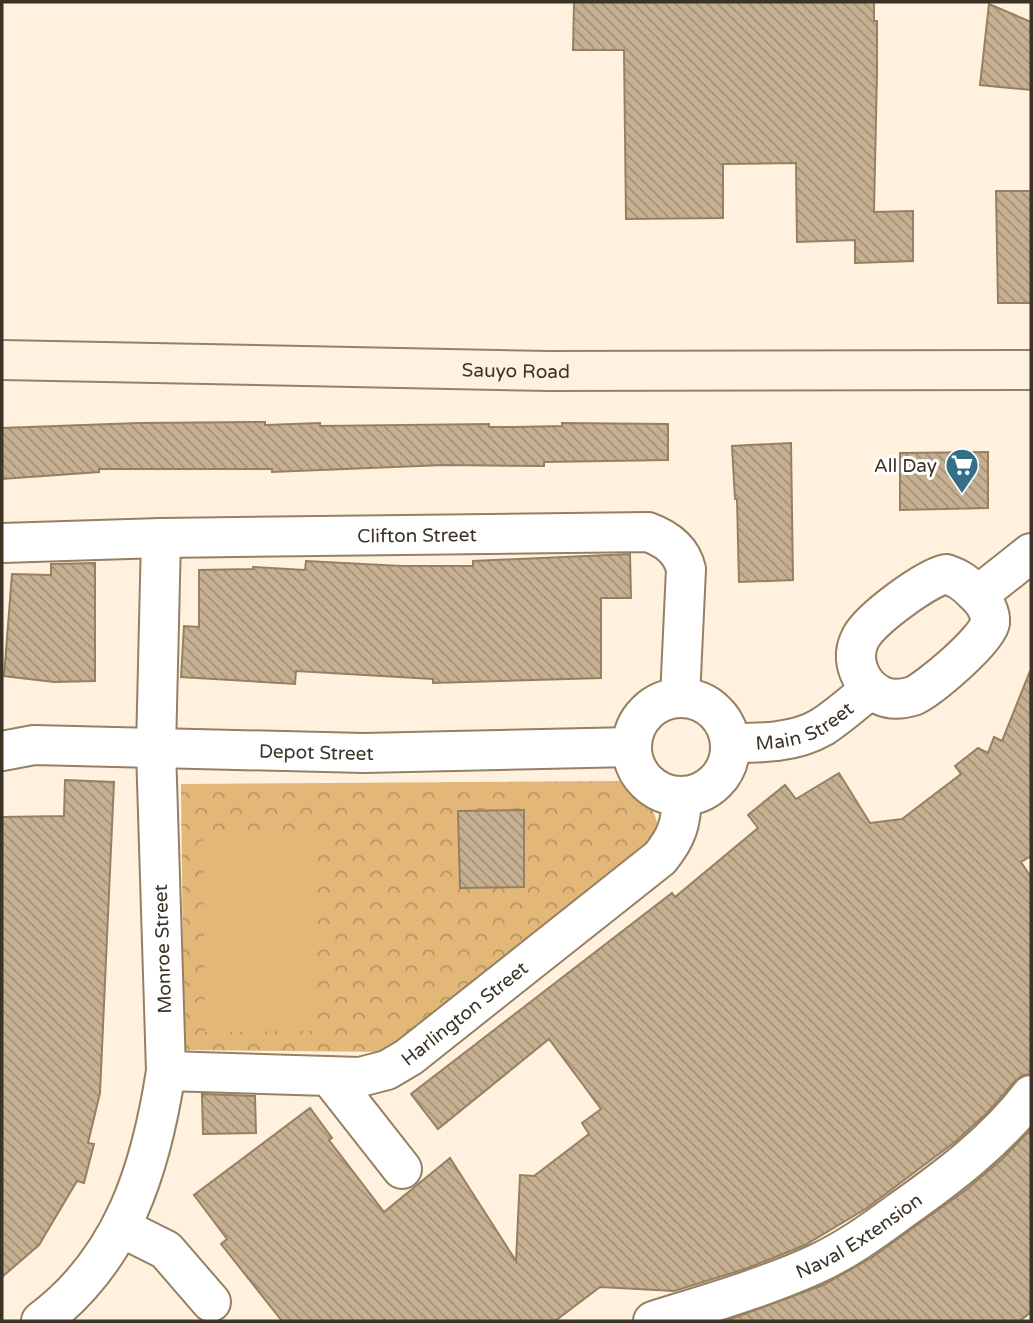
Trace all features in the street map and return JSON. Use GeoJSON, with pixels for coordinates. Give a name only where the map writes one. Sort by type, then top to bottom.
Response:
{"type":"FeatureCollection","features":[{"type":"Feature","properties":{"kind":"main road","name":"Sauyo Road"},"geometry":{"type":"LineString","coordinates":[[2,360],[549,371],[1031,370]]}},
{"type":"Feature","properties":{"kind":"street","name":"Clifton Street"},"geometry":{"type":"LineString","coordinates":[[2,543],[161,538],[648,532],[661,537],[677,550],[686,569],[680,698]]}},
{"type":"Feature","properties":{"kind":"street","name":"Monroe Street"},"geometry":{"type":"LineString","coordinates":[[41,1321],[88,1278],[122,1228],[143,1177],[158,1125],[166,1071],[156,749],[161,538]]}},
{"type":"Feature","properties":{"kind":"street"},"geometry":{"type":"LineString","coordinates":[[978,595],[1031,553]]}},
{"type":"Feature","properties":{"kind":"street"},"geometry":{"type":"LineString","coordinates":[[946,574],[960,578],[978,595],[989,611],[990,625],[984,637],[972,650],[916,695],[900,699],[884,697],[870,690],[860,676],[856,660],[861,636],[871,625],[919,585],[934,577],[946,574]]}},
{"type":"Feature","properties":{"kind":"street","name":"Main Street"},"geometry":{"type":"LineString","coordinates":[[731,743],[790,739],[821,728],[870,690]]}},
{"type":"Feature","properties":{"kind":"street"},"geometry":{"type":"LineString","coordinates":[[680,698],[699,701],[715,711],[726,726],[731,743],[728,763],[718,780],[701,792],[682,797],[667,795],[653,788],[638,770],[632,747],[634,735],[646,713],[656,705],[680,698]]}},
{"type":"Feature","properties":{"kind":"street","name":"Depot Street"},"geometry":{"type":"LineString","coordinates":[[2,751],[34,745],[365,753],[632,747]]}},
{"type":"Feature","properties":{"kind":"street","name":"Harlington Street"},"geometry":{"type":"LineString","coordinates":[[166,1071],[360,1077],[387,1070],[409,1057],[660,858],[674,840],[681,816],[682,797]]}},
{"type":"Feature","properties":{"kind":"street"},"geometry":{"type":"LineString","coordinates":[[329,1076],[402,1169]]}},
{"type":"Feature","properties":{"kind":"street","name":"Naval Extension"},"geometry":{"type":"LineString","coordinates":[[653,1321],[713,1303],[815,1264],[861,1240],[939,1184],[1013,1119],[1031,1095]]}},
{"type":"Feature","properties":{"kind":"street"},"geometry":{"type":"LineString","coordinates":[[122,1228],[166,1250],[211,1302]]}},
{"type":"Feature","properties":{"kind":"green space"},"geometry":{"type":"Polygon","coordinates":[[[627,781],[652,809],[658,825],[658,845],[391,1052],[184,1050],[181,784],[627,781]]]}},
{"type":"Feature","properties":{"kind":"green space"},"geometry":{"type":"Polygon","coordinates":[[[316,836],[317,1031],[205,1032],[203,838],[316,836]]]}},
{"type":"Feature","properties":{"kind":"building"},"geometry":{"type":"Polygon","coordinates":[[[574,2],[874,2],[874,21],[877,21],[877,72],[874,212],[913,211],[913,261],[855,263],[855,240],[797,242],[796,163],[723,164],[723,218],[626,219],[624,50],[573,50],[574,2]]]}},
{"type":"Feature","properties":{"kind":"building"},"geometry":{"type":"Polygon","coordinates":[[[989,4],[1031,22],[1031,90],[980,85],[989,4]]]}},
{"type":"Feature","properties":{"kind":"building"},"geometry":{"type":"Polygon","coordinates":[[[996,191],[1031,191],[1031,303],[998,303],[996,191]]]}},
{"type":"Feature","properties":{"kind":"building"},"geometry":{"type":"Polygon","coordinates":[[[265,422],[265,425],[320,423],[320,426],[489,424],[489,427],[562,426],[562,423],[668,424],[668,460],[544,462],[544,466],[444,465],[272,472],[272,469],[99,469],[99,472],[2,479],[2,428],[265,422]]]}},
{"type":"Feature","properties":{"kind":"building"},"geometry":{"type":"Polygon","coordinates":[[[791,443],[793,580],[739,582],[737,499],[732,446],[791,443]]]}},
{"type":"Feature","properties":{"kind":"building"},"geometry":{"type":"Polygon","coordinates":[[[988,452],[988,508],[900,510],[900,453],[988,452]]]}},
{"type":"Feature","properties":{"kind":"building"},"geometry":{"type":"Polygon","coordinates":[[[630,554],[631,598],[601,598],[601,678],[433,683],[433,679],[296,671],[295,684],[181,677],[184,626],[199,627],[199,570],[253,567],[305,570],[306,561],[402,566],[473,566],[473,561],[630,554]]]}},
{"type":"Feature","properties":{"kind":"building"},"geometry":{"type":"Polygon","coordinates":[[[95,563],[95,681],[54,682],[4,676],[12,574],[51,575],[51,564],[95,563]]]}},
{"type":"Feature","properties":{"kind":"building"},"geometry":{"type":"Polygon","coordinates":[[[1030,671],[1031,856],[1021,862],[1031,877],[1031,1074],[1023,1075],[1015,1081],[987,1113],[956,1141],[867,1208],[805,1245],[748,1268],[674,1291],[600,1287],[555,1321],[282,1321],[221,1244],[227,1239],[194,1195],[310,1108],[332,1138],[329,1140],[384,1212],[450,1158],[516,1261],[520,1175],[534,1176],[589,1134],[582,1123],[601,1109],[549,1039],[438,1129],[411,1094],[672,893],[675,897],[758,828],[748,815],[785,785],[796,799],[839,773],[870,823],[902,819],[961,774],[955,766],[978,748],[988,753],[994,737],[1002,741],[1030,671]]]}},
{"type":"Feature","properties":{"kind":"building"},"geometry":{"type":"Polygon","coordinates":[[[65,780],[114,782],[100,1093],[88,1143],[94,1144],[84,1183],[77,1181],[39,1245],[2,1277],[2,817],[64,816],[65,780]]]}},
{"type":"Feature","properties":{"kind":"building"},"geometry":{"type":"Polygon","coordinates":[[[524,810],[524,887],[460,888],[458,811],[524,810]]]}},
{"type":"Feature","properties":{"kind":"building"},"geometry":{"type":"Polygon","coordinates":[[[202,1094],[255,1096],[256,1133],[203,1134],[202,1094]]]}},
{"type":"Feature","properties":{"kind":"building"},"geometry":{"type":"Polygon","coordinates":[[[1031,1129],[1031,1312],[1020,1321],[725,1321],[823,1285],[871,1258],[967,1189],[1031,1129]]]}},
{"type":"Feature","properties":{"kind":"place","name":"All Day"},"geometry":{"type":"Point","coordinates":[962,495]}}]}
